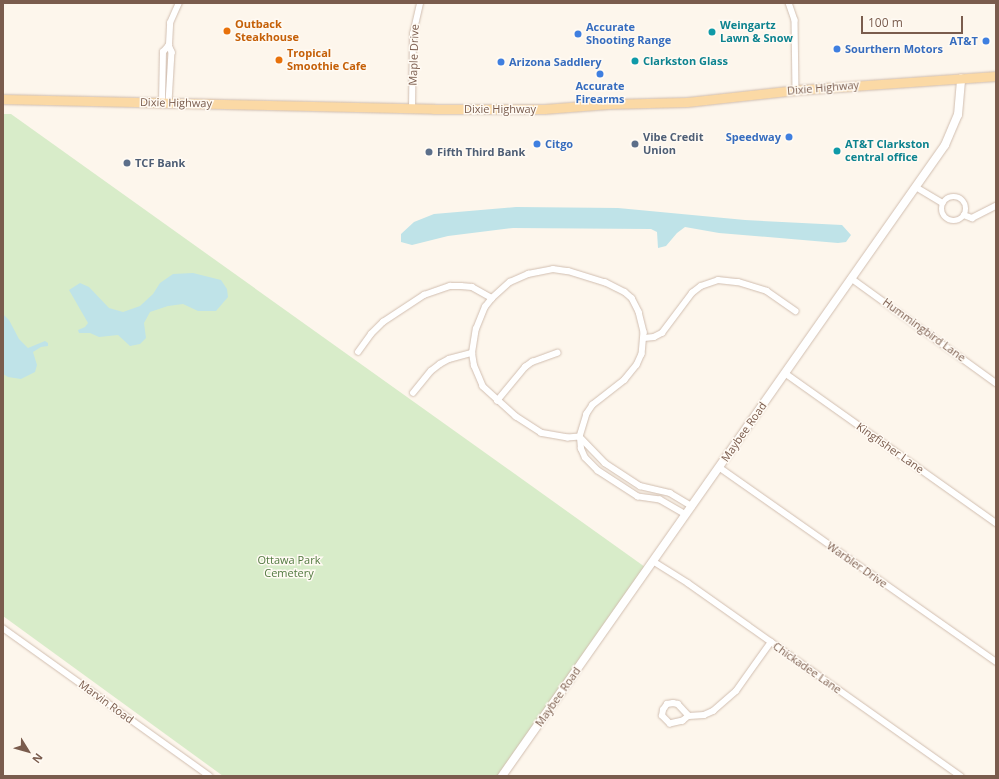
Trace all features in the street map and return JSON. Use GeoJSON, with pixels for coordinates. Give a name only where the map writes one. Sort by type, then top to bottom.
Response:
{"type":"FeatureCollection","features":[{"type":"Feature","properties":{"kind":"main road","name":"Dixie Highway"},"geometry":{"type":"LineString","coordinates":[[3,100],[412,108],[544,108],[609,104],[687,102],[796,90],[996,76]]}},
{"type":"Feature","properties":{"kind":"main road","name":"Maybee Road"},"geometry":{"type":"LineString","coordinates":[[502,776],[916,187],[950,136],[958,115],[961,78]]}},
{"type":"Feature","properties":{"kind":"street"},"geometry":{"type":"LineString","coordinates":[[165,103],[172,52],[168,45],[170,23],[179,3]]}},
{"type":"Feature","properties":{"kind":"street","name":"Maple Drive"},"geometry":{"type":"LineString","coordinates":[[412,108],[414,34],[420,3]]}},
{"type":"Feature","properties":{"kind":"street"},"geometry":{"type":"LineString","coordinates":[[790,3],[795,20],[796,90]]}},
{"type":"Feature","properties":{"kind":"street"},"geometry":{"type":"LineString","coordinates":[[916,187],[943,203]]}},
{"type":"Feature","properties":{"kind":"street"},"geometry":{"type":"LineString","coordinates":[[951,197],[960,199],[966,206],[964,215],[957,221],[948,220],[942,212],[943,203],[951,197]]}},
{"type":"Feature","properties":{"kind":"street"},"geometry":{"type":"LineString","coordinates":[[964,215],[972,218],[996,206]]}},
{"type":"Feature","properties":{"kind":"street"},"geometry":{"type":"LineString","coordinates":[[580,437],[568,438],[541,433],[516,418],[482,387],[478,379],[472,353],[480,317],[492,298],[510,282],[528,274],[553,269],[574,272],[605,282],[625,292],[632,298],[639,312],[644,338],[642,354],[637,365],[625,380],[593,405],[587,414],[580,437],[581,449],[585,458],[598,471],[638,497],[660,500],[686,515]]}},
{"type":"Feature","properties":{"kind":"street","name":"Hummingbird Lane"},"geometry":{"type":"LineString","coordinates":[[851,278],[996,383]]}},
{"type":"Feature","properties":{"kind":"street"},"geometry":{"type":"LineString","coordinates":[[644,338],[654,337],[662,333],[692,293],[701,286],[718,280],[738,282],[767,291],[796,311]]}},
{"type":"Feature","properties":{"kind":"street"},"geometry":{"type":"LineString","coordinates":[[358,352],[371,334],[383,322],[424,295],[450,286],[461,286],[472,287],[492,298]]}},
{"type":"Feature","properties":{"kind":"street"},"geometry":{"type":"LineString","coordinates":[[413,393],[431,371],[440,364],[449,359],[472,353]]}},
{"type":"Feature","properties":{"kind":"street"},"geometry":{"type":"LineString","coordinates":[[497,401],[525,367],[532,362],[557,353]]}},
{"type":"Feature","properties":{"kind":"street","name":"Kingfisher Lane"},"geometry":{"type":"LineString","coordinates":[[785,373],[996,523]]}},
{"type":"Feature","properties":{"kind":"street"},"geometry":{"type":"LineString","coordinates":[[580,437],[605,463],[640,486],[670,493],[692,506]]}},
{"type":"Feature","properties":{"kind":"street"},"geometry":{"type":"LineString","coordinates":[[598,471],[605,463]]}},
{"type":"Feature","properties":{"kind":"street","name":"Warbler Drive"},"geometry":{"type":"LineString","coordinates":[[719,467],[996,662]]}},
{"type":"Feature","properties":{"kind":"street"},"geometry":{"type":"LineString","coordinates":[[660,500],[661,490]]}},
{"type":"Feature","properties":{"kind":"street","name":"Chickadee Lane"},"geometry":{"type":"LineString","coordinates":[[653,561],[961,776]]}},
{"type":"Feature","properties":{"kind":"street","name":"Marvin Road"},"geometry":{"type":"LineString","coordinates":[[3,628],[210,776]]}},
{"type":"Feature","properties":{"kind":"street"},"geometry":{"type":"LineString","coordinates":[[689,716],[678,704],[667,704],[662,710],[662,716],[670,724],[683,721],[689,716],[704,715],[725,702],[736,691],[771,642]]}},
{"type":"Feature","properties":{"kind":"green space","name":"Ottawa Park Cemetery"},"geometry":{"type":"Polygon","coordinates":[[[3,114],[11,114],[645,567],[498,776],[223,776],[3,616],[3,114]]]}},
{"type":"Feature","properties":{"kind":"water"},"geometry":{"type":"Polygon","coordinates":[[[516,207],[618,208],[745,220],[842,225],[851,235],[846,242],[838,243],[719,233],[685,227],[677,233],[666,246],[658,248],[657,232],[651,229],[513,228],[448,236],[412,245],[401,242],[401,234],[414,222],[434,214],[516,207]]]}},
{"type":"Feature","properties":{"kind":"water"},"geometry":{"type":"Polygon","coordinates":[[[193,273],[221,280],[227,289],[228,297],[216,311],[198,311],[183,304],[168,306],[150,312],[144,323],[146,338],[140,344],[130,346],[118,335],[99,337],[90,333],[79,333],[78,330],[85,327],[88,323],[69,290],[80,283],[89,287],[109,308],[123,312],[140,306],[153,294],[160,283],[173,274],[193,273]]]}},
{"type":"Feature","properties":{"kind":"water"},"geometry":{"type":"Polygon","coordinates":[[[3,314],[9,320],[19,339],[28,348],[45,341],[48,343],[48,346],[41,347],[33,352],[37,365],[35,372],[21,379],[8,377],[3,374],[3,314]]]}},
{"type":"Feature","properties":{"kind":"place","name":"Outback Steakhouse"},"geometry":{"type":"Point","coordinates":[227,31]}},
{"type":"Feature","properties":{"kind":"place","name":"Weingartz Lawn & Snow"},"geometry":{"type":"Point","coordinates":[712,32]}},
{"type":"Feature","properties":{"kind":"place","name":"Accurate Shooting Range"},"geometry":{"type":"Point","coordinates":[578,34]}},
{"type":"Feature","properties":{"kind":"place","name":"AT&T"},"geometry":{"type":"Point","coordinates":[986,41]}},
{"type":"Feature","properties":{"kind":"place","name":"Sourthern Motors"},"geometry":{"type":"Point","coordinates":[837,49]}},
{"type":"Feature","properties":{"kind":"place","name":"Tropical Smoothie Cafe"},"geometry":{"type":"Point","coordinates":[279,60]}},
{"type":"Feature","properties":{"kind":"place","name":"Clarkston Glass"},"geometry":{"type":"Point","coordinates":[635,61]}},
{"type":"Feature","properties":{"kind":"place","name":"Arizona Saddlery"},"geometry":{"type":"Point","coordinates":[501,62]}},
{"type":"Feature","properties":{"kind":"place","name":"Accurate Firearms"},"geometry":{"type":"Point","coordinates":[600,74]}},
{"type":"Feature","properties":{"kind":"place","name":"Speedway"},"geometry":{"type":"Point","coordinates":[789,137]}},
{"type":"Feature","properties":{"kind":"place","name":"Citgo"},"geometry":{"type":"Point","coordinates":[537,144]}},
{"type":"Feature","properties":{"kind":"place","name":"Vibe Credit Union"},"geometry":{"type":"Point","coordinates":[635,144]}},
{"type":"Feature","properties":{"kind":"place","name":"AT&T Clarkston central office"},"geometry":{"type":"Point","coordinates":[837,151]}},
{"type":"Feature","properties":{"kind":"place","name":"Fifth Third Bank"},"geometry":{"type":"Point","coordinates":[429,152]}},
{"type":"Feature","properties":{"kind":"place","name":"TCF Bank"},"geometry":{"type":"Point","coordinates":[127,163]}}]}
